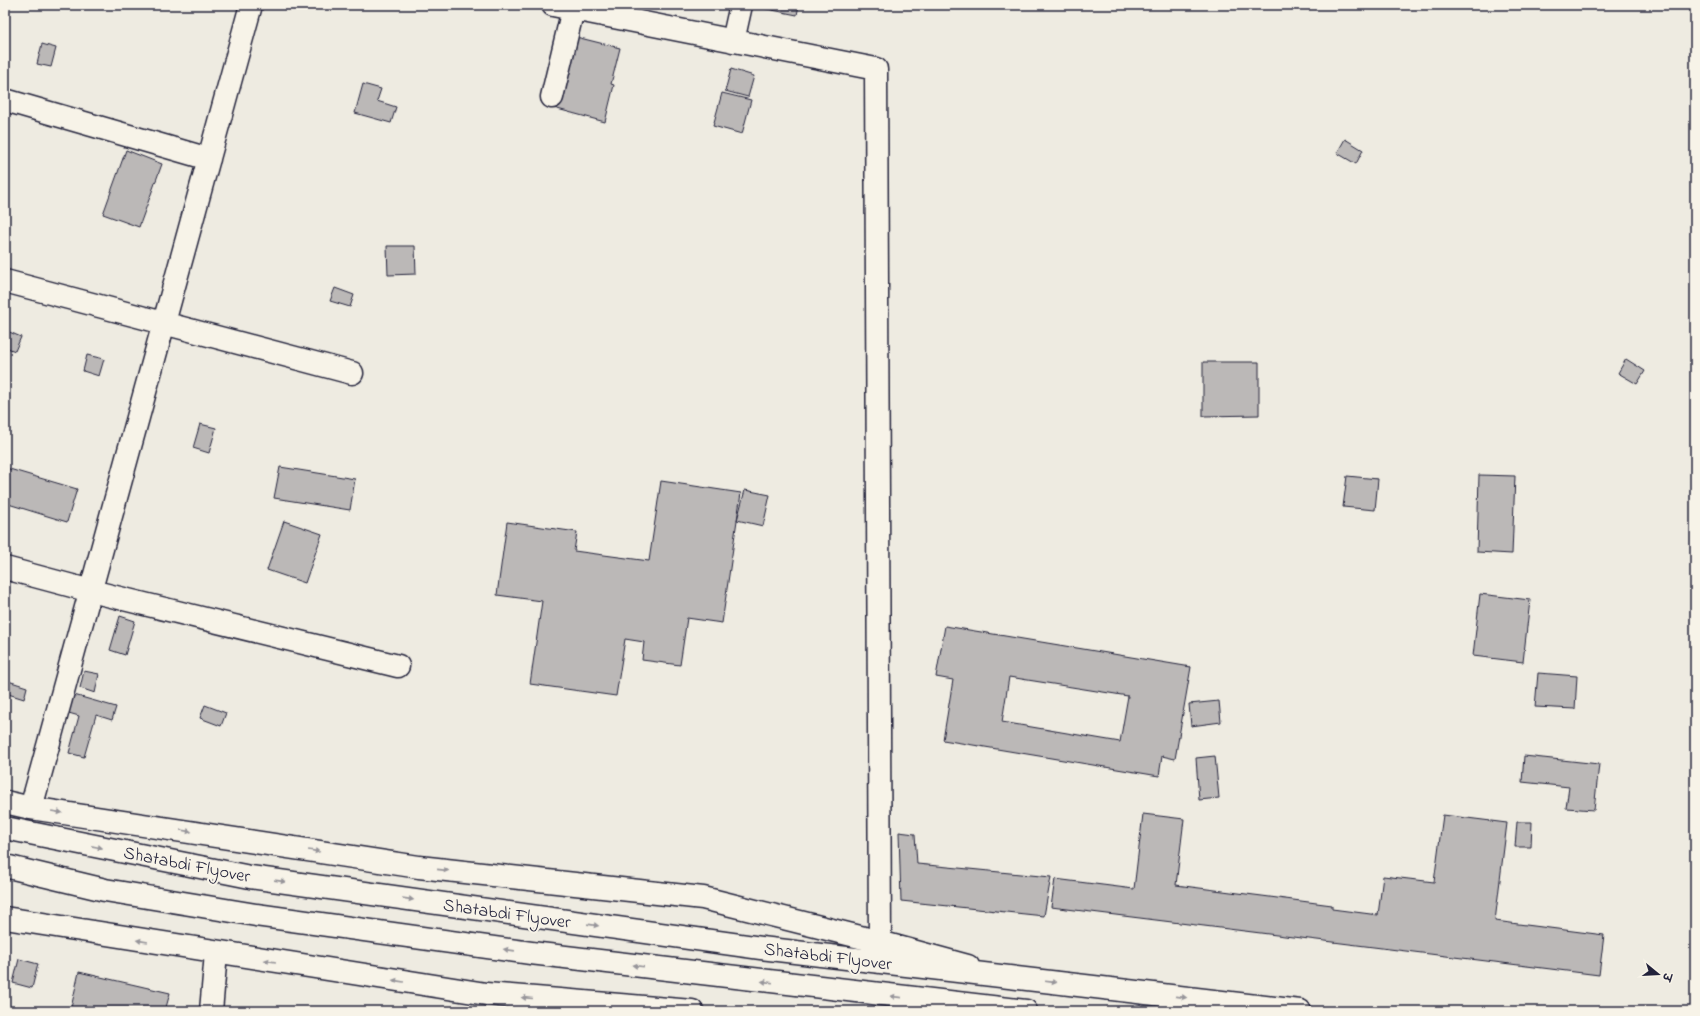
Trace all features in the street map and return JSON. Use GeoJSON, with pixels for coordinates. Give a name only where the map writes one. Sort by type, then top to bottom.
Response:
{"type":"FeatureCollection","features":[{"type":"Feature","properties":{"kind":"main road"},"geometry":{"type":"LineString","coordinates":[[31,808],[251,5]]}},
{"type":"Feature","properties":{"kind":"main road"},"geometry":{"type":"LineString","coordinates":[[733,41],[741,5]]}},
{"type":"Feature","properties":{"kind":"main road"},"geometry":{"type":"LineString","coordinates":[[552,97],[567,6],[876,70],[880,942]]}},
{"type":"Feature","properties":{"kind":"main road"},"geometry":{"type":"LineString","coordinates":[[5,100],[209,159]]}},
{"type":"Feature","properties":{"kind":"main road"},"geometry":{"type":"LineString","coordinates":[[5,280],[352,373]]}},
{"type":"Feature","properties":{"kind":"main road"},"geometry":{"type":"LineString","coordinates":[[5,568],[91,591],[398,666]]}},
{"type":"Feature","properties":{"kind":"main road"},"geometry":{"type":"LineString","coordinates":[[5,802],[31,808],[419,867],[703,898],[880,942],[1013,978],[1300,1011]]}},
{"type":"Feature","properties":{"kind":"main road","name":"Shatabdi Flyover"},"geometry":{"type":"LineString","coordinates":[[5,828],[250,877],[761,948],[1013,978]]}},
{"type":"Feature","properties":{"kind":"main road","name":"Shatabdi Flyover"},"geometry":{"type":"LineString","coordinates":[[14,868],[105,890],[256,915],[531,953],[1001,1010],[1026,1011]]}},
{"type":"Feature","properties":{"kind":"main road"},"geometry":{"type":"LineString","coordinates":[[5,918],[216,953],[486,994],[692,1011]]}},
{"type":"Feature","properties":{"kind":"main road"},"geometry":{"type":"LineString","coordinates":[[211,1011],[216,953]]}},
{"type":"Feature","properties":{"kind":"main road"},"geometry":{"type":"LineString","coordinates":[[954,1011],[977,1006]]}},
{"type":"Feature","properties":{"kind":"building"},"geometry":{"type":"Polygon","coordinates":[[[747,5],[799,5],[797,15],[747,5]]]}},
{"type":"Feature","properties":{"kind":"building"},"geometry":{"type":"Polygon","coordinates":[[[568,35],[620,48],[611,84],[614,85],[605,122],[550,107],[568,35]]]}},
{"type":"Feature","properties":{"kind":"building"},"geometry":{"type":"Polygon","coordinates":[[[42,44],[56,48],[51,67],[37,64],[42,44]]]}},
{"type":"Feature","properties":{"kind":"building"},"geometry":{"type":"Polygon","coordinates":[[[731,69],[754,76],[748,97],[725,91],[731,69]]]}},
{"type":"Feature","properties":{"kind":"building"},"geometry":{"type":"Polygon","coordinates":[[[363,84],[381,89],[377,101],[396,107],[391,123],[355,113],[363,84]]]}},
{"type":"Feature","properties":{"kind":"building"},"geometry":{"type":"Polygon","coordinates":[[[722,93],[751,100],[742,134],[713,126],[722,93]]]}},
{"type":"Feature","properties":{"kind":"building"},"geometry":{"type":"Polygon","coordinates":[[[1345,139],[1363,150],[1356,164],[1337,153],[1345,139]]]}},
{"type":"Feature","properties":{"kind":"building"},"geometry":{"type":"Polygon","coordinates":[[[126,150],[162,164],[139,227],[103,214],[126,150]]]}},
{"type":"Feature","properties":{"kind":"building"},"geometry":{"type":"Polygon","coordinates":[[[387,246],[415,246],[416,274],[388,275],[387,246]]]}},
{"type":"Feature","properties":{"kind":"building"},"geometry":{"type":"Polygon","coordinates":[[[335,288],[354,295],[350,307],[330,301],[335,288]]]}},
{"type":"Feature","properties":{"kind":"building"},"geometry":{"type":"Polygon","coordinates":[[[7,331],[21,337],[15,351],[5,347],[7,331]]]}},
{"type":"Feature","properties":{"kind":"building"},"geometry":{"type":"Polygon","coordinates":[[[87,355],[104,359],[99,376],[83,371],[87,355]]]}},
{"type":"Feature","properties":{"kind":"building"},"geometry":{"type":"Polygon","coordinates":[[[1626,359],[1645,371],[1637,384],[1618,373],[1626,359]]]}},
{"type":"Feature","properties":{"kind":"building"},"geometry":{"type":"Polygon","coordinates":[[[1203,362],[1259,362],[1259,415],[1203,416],[1203,362]]]}},
{"type":"Feature","properties":{"kind":"building"},"geometry":{"type":"Polygon","coordinates":[[[200,424],[216,428],[209,453],[193,448],[200,424]]]}},
{"type":"Feature","properties":{"kind":"building"},"geometry":{"type":"Polygon","coordinates":[[[280,467],[355,479],[350,510],[274,498],[280,467]]]}},
{"type":"Feature","properties":{"kind":"building"},"geometry":{"type":"Polygon","coordinates":[[[6,468],[77,489],[67,522],[5,503],[6,468]]]}},
{"type":"Feature","properties":{"kind":"building"},"geometry":{"type":"Polygon","coordinates":[[[1479,475],[1515,476],[1512,554],[1477,552],[1479,475]]]}},
{"type":"Feature","properties":{"kind":"building"},"geometry":{"type":"Polygon","coordinates":[[[1347,476],[1378,479],[1375,510],[1343,507],[1347,476]]]}},
{"type":"Feature","properties":{"kind":"building"},"geometry":{"type":"Polygon","coordinates":[[[661,481],[741,493],[722,623],[687,618],[680,665],[642,660],[644,642],[625,639],[616,696],[530,684],[542,601],[497,595],[507,522],[577,532],[574,551],[649,561],[661,481]]]}},
{"type":"Feature","properties":{"kind":"building"},"geometry":{"type":"Polygon","coordinates":[[[745,490],[770,495],[763,526],[737,520],[745,490]]]}},
{"type":"Feature","properties":{"kind":"building"},"geometry":{"type":"Polygon","coordinates":[[[284,521],[322,534],[305,583],[267,570],[284,521]]]}},
{"type":"Feature","properties":{"kind":"building"},"geometry":{"type":"Polygon","coordinates":[[[1480,594],[1530,600],[1523,662],[1473,656],[1480,594]]]}},
{"type":"Feature","properties":{"kind":"building"},"geometry":{"type":"Polygon","coordinates":[[[120,616],[135,621],[125,655],[110,650],[120,616]]]}},
{"type":"Feature","properties":{"kind":"building"},"geometry":{"type":"Polygon","coordinates":[[[945,626],[1191,667],[1175,759],[1162,756],[1159,776],[943,740],[953,680],[936,677],[945,626]],[[1009,677],[1002,722],[1120,742],[1128,696],[1009,677]]]}},
{"type":"Feature","properties":{"kind":"building"},"geometry":{"type":"Polygon","coordinates":[[[84,671],[99,674],[95,693],[80,688],[84,671]]]}},
{"type":"Feature","properties":{"kind":"building"},"geometry":{"type":"Polygon","coordinates":[[[1538,673],[1577,676],[1575,709],[1535,707],[1538,673]]]}},
{"type":"Feature","properties":{"kind":"building"},"geometry":{"type":"Polygon","coordinates":[[[5,680],[27,687],[24,699],[5,693],[5,680]]]}},
{"type":"Feature","properties":{"kind":"building"},"geometry":{"type":"Polygon","coordinates":[[[67,693],[116,707],[112,720],[96,715],[84,757],[69,753],[79,716],[62,711],[67,693]]]}},
{"type":"Feature","properties":{"kind":"building"},"geometry":{"type":"Polygon","coordinates":[[[1219,701],[1221,722],[1191,726],[1189,704],[1219,701]]]}},
{"type":"Feature","properties":{"kind":"building"},"geometry":{"type":"Polygon","coordinates":[[[205,705],[226,713],[221,726],[200,718],[205,705]]]}},
{"type":"Feature","properties":{"kind":"building"},"geometry":{"type":"Polygon","coordinates":[[[1215,756],[1219,798],[1199,800],[1196,758],[1215,756]]]}},
{"type":"Feature","properties":{"kind":"building"},"geometry":{"type":"Polygon","coordinates":[[[1524,756],[1599,764],[1594,810],[1566,808],[1569,787],[1522,782],[1524,756]]]}},
{"type":"Feature","properties":{"kind":"building"},"geometry":{"type":"Polygon","coordinates":[[[1143,814],[1184,819],[1176,885],[1332,905],[1332,909],[1378,915],[1383,876],[1434,882],[1443,815],[1507,823],[1495,921],[1604,935],[1599,975],[1051,907],[1055,879],[1134,889],[1143,814]]]}},
{"type":"Feature","properties":{"kind":"building"},"geometry":{"type":"Polygon","coordinates":[[[1517,822],[1532,822],[1531,847],[1515,847],[1517,822]]]}},
{"type":"Feature","properties":{"kind":"building"},"geometry":{"type":"Polygon","coordinates":[[[899,832],[915,834],[917,864],[1051,877],[1044,916],[901,901],[899,832]]]}},
{"type":"Feature","properties":{"kind":"building"},"geometry":{"type":"Polygon","coordinates":[[[19,959],[38,964],[32,988],[13,983],[19,959]]]}},
{"type":"Feature","properties":{"kind":"building"},"geometry":{"type":"Polygon","coordinates":[[[79,972],[170,993],[165,1011],[82,1011],[71,1008],[79,972]]]}}]}
